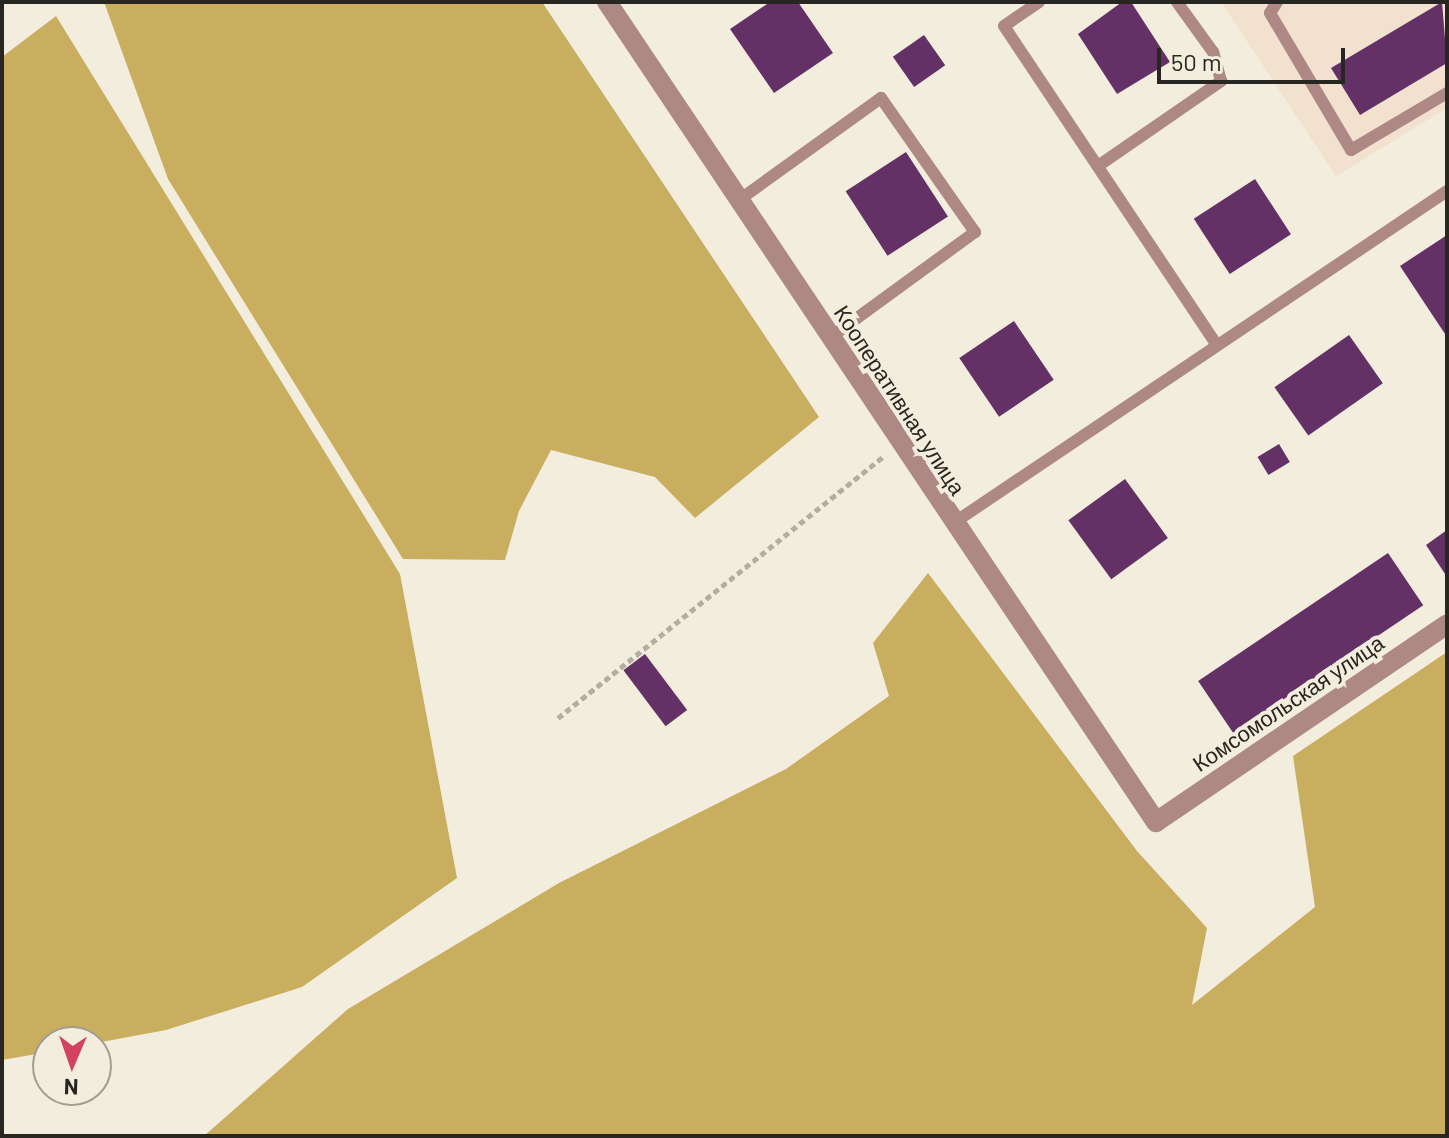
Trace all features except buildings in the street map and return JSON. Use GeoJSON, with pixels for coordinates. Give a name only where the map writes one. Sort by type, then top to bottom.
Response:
{"type":"FeatureCollection","features":[{"type":"Feature","properties":{"kind":"street","name":"Кооперативная улица"},"geometry":{"type":"LineString","coordinates":[[607,2],[952,524],[1156,822]]}},
{"type":"Feature","properties":{"kind":"street","name":"Комсомольская улица"},"geometry":{"type":"LineString","coordinates":[[1156,822],[1447,624]]}},
{"type":"Feature","properties":{"kind":"lane"},"geometry":{"type":"LineString","coordinates":[[1039,2],[1004,26],[1215,342]]}},
{"type":"Feature","properties":{"kind":"lane"},"geometry":{"type":"LineString","coordinates":[[1098,166],[1221,81],[1213,52],[1177,2]]}},
{"type":"Feature","properties":{"kind":"lane"},"geometry":{"type":"LineString","coordinates":[[1277,2],[1270,13],[1351,150],[1447,93]]}},
{"type":"Feature","properties":{"kind":"lane"},"geometry":{"type":"LineString","coordinates":[[739,200],[881,98],[975,232],[831,337]]}},
{"type":"Feature","properties":{"kind":"lane"},"geometry":{"type":"LineString","coordinates":[[952,524],[1215,342],[1447,191]]}},
{"type":"Feature","properties":{"kind":"path"},"geometry":{"type":"LineString","coordinates":[[558,718],[899,444]]}},
{"type":"Feature","properties":{"kind":"shaded area"},"geometry":{"type":"Polygon","coordinates":[[[104,2],[542,2],[819,417],[695,518],[655,477],[551,450],[519,511],[505,560],[403,559],[168,179],[104,2]]]}},
{"type":"Feature","properties":{"kind":"shaded area"},"geometry":{"type":"Polygon","coordinates":[[[1221,2],[1447,2],[1447,108],[1336,176],[1221,2]]]}},
{"type":"Feature","properties":{"kind":"shaded area"},"geometry":{"type":"Polygon","coordinates":[[[56,16],[400,574],[457,878],[302,987],[166,1030],[112,1040],[112,1026],[32,1026],[32,1055],[2,1060],[2,57],[56,16]]]}},
{"type":"Feature","properties":{"kind":"shaded area"},"geometry":{"type":"Polygon","coordinates":[[[928,573],[1137,851],[1207,928],[1192,1005],[1315,907],[1293,756],[1447,652],[1447,1136],[204,1136],[348,1009],[559,883],[786,769],[889,696],[873,643],[928,573]]]}}]}
